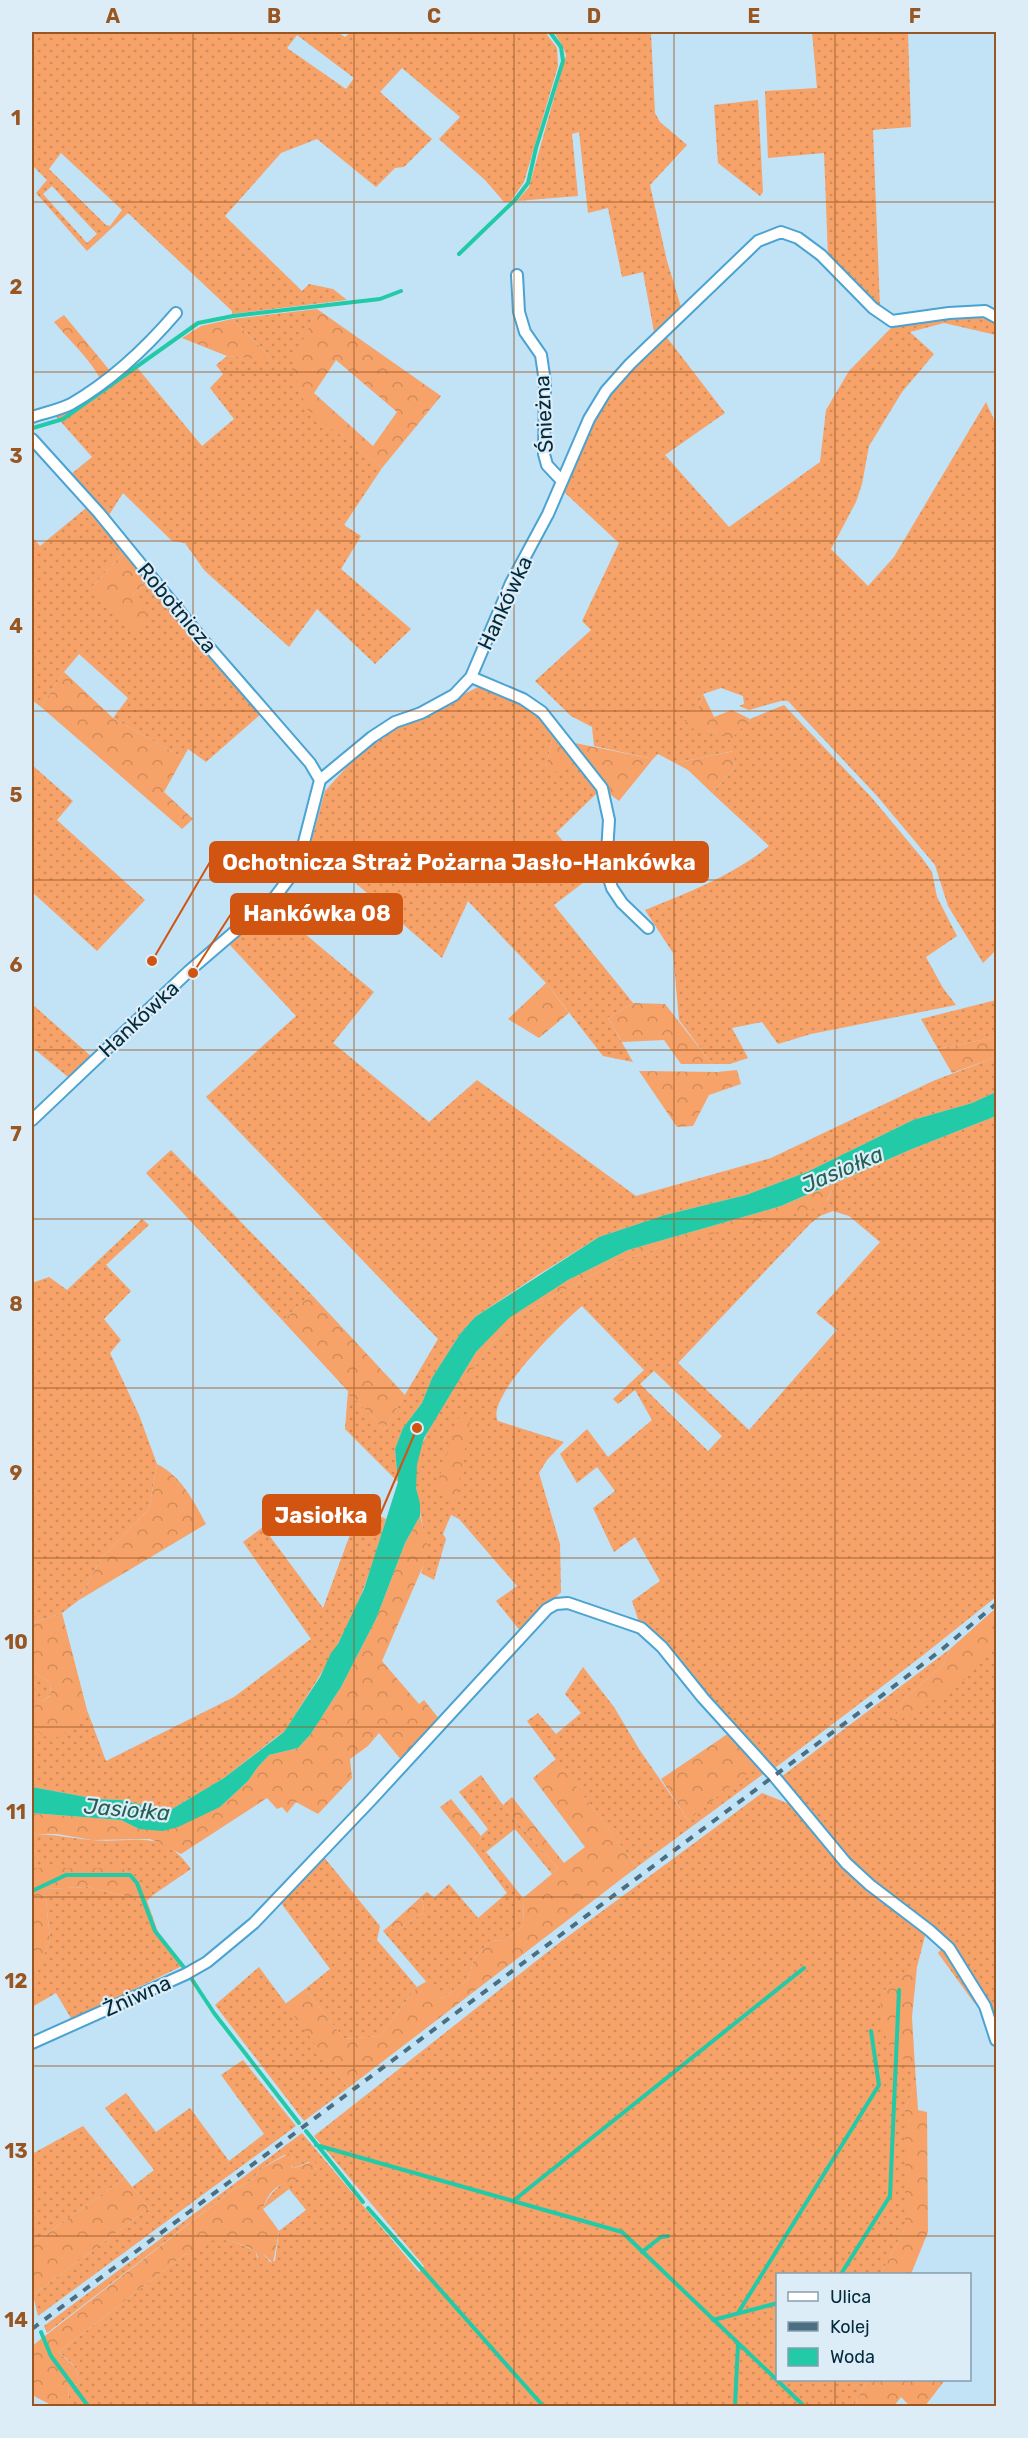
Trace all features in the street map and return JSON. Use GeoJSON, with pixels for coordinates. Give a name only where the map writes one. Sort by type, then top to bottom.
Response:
{"type":"FeatureCollection","features":[{"type":"Feature","properties":{"kind":"street","name":"Hankówka"},"geometry":{"type":"LineString","coordinates":[[32,1120],[189,971],[275,897],[290,877],[301,854],[320,780],[372,736],[395,722],[421,713],[454,695],[471,676],[512,583],[548,514],[589,419],[606,391],[758,241],[781,232],[798,238],[821,255],[873,308],[892,321],[949,313],[985,311],[996,317]]}},
{"type":"Feature","properties":{"kind":"street","name":"Śnieżna"},"geometry":{"type":"LineString","coordinates":[[517,275],[519,312],[525,332],[541,355],[545,382],[544,454],[548,465],[562,481]]}},
{"type":"Feature","properties":{"kind":"street"},"geometry":{"type":"LineString","coordinates":[[32,417],[69,405],[98,385],[130,360],[176,313]]}},
{"type":"Feature","properties":{"kind":"street","name":"Robotnicza"},"geometry":{"type":"LineString","coordinates":[[32,439],[99,513],[202,639],[310,763],[320,780]]}},
{"type":"Feature","properties":{"kind":"street"},"geometry":{"type":"LineString","coordinates":[[471,676],[523,699],[542,712],[602,788],[609,820],[606,869],[612,888],[622,903],[648,928]]}},
{"type":"Feature","properties":{"kind":"street","name":"Żniwna"},"geometry":{"type":"LineString","coordinates":[[32,2043],[207,1962],[254,1923],[298,1878],[547,1608],[556,1604],[568,1603],[642,1628],[662,1647],[731,1731],[774,1776],[846,1863],[949,1948],[985,2006],[996,2040]]}},
{"type":"Feature","properties":{"kind":"green space"},"geometry":{"type":"Polygon","coordinates":[[[32,32],[337,32],[345,37],[351,32],[545,32],[557,48],[558,66],[524,182],[510,202],[504,202],[485,180],[439,139],[460,117],[402,68],[380,92],[432,139],[404,167],[395,168],[376,187],[317,139],[281,153],[225,216],[302,291],[309,284],[333,289],[347,300],[232,314],[232,311],[128,213],[87,251],[36,193],[47,180],[32,165],[32,32]],[[297,35],[287,48],[346,89],[354,78],[297,35]],[[61,153],[49,169],[106,225],[110,226],[122,210],[61,153]],[[52,186],[43,194],[87,243],[97,234],[52,186]]]}},
{"type":"Feature","properties":{"kind":"green space"},"geometry":{"type":"Polygon","coordinates":[[[554,32],[654,32],[651,34],[655,113],[660,122],[687,145],[650,185],[667,261],[681,307],[654,332],[643,272],[622,277],[608,208],[588,213],[579,132],[572,134],[578,196],[517,201],[529,187],[566,55],[554,32]]]}},
{"type":"Feature","properties":{"kind":"green space"},"geometry":{"type":"Polygon","coordinates":[[[812,32],[908,32],[911,127],[873,130],[880,308],[828,256],[824,153],[768,158],[765,91],[817,88],[812,32]]]}},
{"type":"Feature","properties":{"kind":"green space"},"geometry":{"type":"Polygon","coordinates":[[[758,100],[763,192],[760,196],[718,163],[714,105],[758,100]]]}},
{"type":"Feature","properties":{"kind":"green space"},"geometry":{"type":"Polygon","coordinates":[[[317,309],[292,366],[307,408],[382,468],[344,525],[361,536],[341,569],[411,629],[375,664],[317,609],[289,647],[204,570],[185,543],[172,541],[123,493],[109,515],[70,475],[92,457],[54,414],[130,365],[135,365],[202,446],[234,419],[210,388],[223,374],[216,365],[227,356],[273,360],[232,319],[317,309]]]}},
{"type":"Feature","properties":{"kind":"green space"},"geometry":{"type":"Polygon","coordinates":[[[317,309],[441,396],[382,468],[307,409],[291,367],[317,309]],[[336,360],[314,393],[373,446],[397,412],[336,360]]]}},
{"type":"Feature","properties":{"kind":"green space"},"geometry":{"type":"Polygon","coordinates":[[[64,315],[111,372],[101,380],[86,357],[54,322],[64,315]]]}},
{"type":"Feature","properties":{"kind":"green space"},"geometry":{"type":"Polygon","coordinates":[[[956,316],[987,319],[996,324],[996,335],[944,323],[910,332],[934,354],[902,392],[869,446],[856,502],[831,549],[868,586],[894,557],[986,402],[996,424],[996,950],[983,963],[948,906],[935,865],[877,796],[788,701],[749,710],[739,706],[744,704],[743,696],[721,688],[703,694],[696,713],[708,730],[732,737],[750,719],[784,705],[872,798],[922,858],[932,872],[937,897],[957,936],[926,957],[943,988],[956,1005],[811,1034],[778,1044],[762,1022],[732,1028],[748,1058],[730,1064],[712,1064],[679,1020],[673,953],[645,910],[725,875],[769,846],[712,793],[735,767],[733,751],[675,763],[658,754],[653,759],[594,746],[592,727],[571,716],[535,681],[591,630],[582,621],[619,543],[563,491],[589,431],[605,402],[630,370],[665,335],[725,413],[665,455],[729,527],[820,462],[826,410],[849,371],[891,328],[898,324],[956,316]]]}},
{"type":"Feature","properties":{"kind":"green space"},"geometry":{"type":"Polygon","coordinates":[[[232,319],[274,361],[227,356],[182,338],[201,326],[232,319]]]}},
{"type":"Feature","properties":{"kind":"green space"},"geometry":{"type":"Polygon","coordinates":[[[86,508],[124,552],[92,587],[132,595],[148,582],[261,714],[206,762],[188,749],[183,758],[113,718],[128,698],[79,654],[41,707],[32,700],[32,537],[40,546],[86,508]]]}},
{"type":"Feature","properties":{"kind":"green space"},"geometry":{"type":"Polygon","coordinates":[[[124,552],[148,582],[132,595],[150,618],[137,632],[92,587],[124,552]]]}},
{"type":"Feature","properties":{"kind":"green space"},"geometry":{"type":"Polygon","coordinates":[[[64,672],[113,718],[183,758],[164,792],[193,819],[182,829],[41,707],[64,672]]]}},
{"type":"Feature","properties":{"kind":"green space"},"geometry":{"type":"Polygon","coordinates":[[[480,686],[520,704],[545,722],[554,731],[546,767],[579,765],[598,792],[556,833],[592,876],[554,905],[633,1003],[608,1018],[633,1062],[603,1056],[546,983],[468,901],[442,958],[337,867],[312,852],[310,846],[325,791],[353,760],[382,736],[480,686]]]}},
{"type":"Feature","properties":{"kind":"green space"},"geometry":{"type":"Polygon","coordinates":[[[703,694],[714,717],[732,710],[750,719],[732,738],[708,730],[700,735],[684,720],[696,713],[703,694]]]}},
{"type":"Feature","properties":{"kind":"green space"},"geometry":{"type":"Polygon","coordinates":[[[554,731],[579,765],[550,773],[546,767],[554,731]]]}},
{"type":"Feature","properties":{"kind":"green space"},"geometry":{"type":"Polygon","coordinates":[[[570,742],[653,759],[619,801],[606,791],[570,742]]]}},
{"type":"Feature","properties":{"kind":"green space"},"geometry":{"type":"Polygon","coordinates":[[[734,751],[735,767],[712,793],[688,770],[675,763],[734,751]]]}},
{"type":"Feature","properties":{"kind":"green space"},"geometry":{"type":"Polygon","coordinates":[[[32,765],[73,801],[57,820],[145,900],[97,951],[32,892],[32,765]]]}},
{"type":"Feature","properties":{"kind":"green space"},"geometry":{"type":"Polygon","coordinates":[[[273,907],[374,992],[333,1043],[429,1122],[477,1080],[636,1196],[771,1158],[933,1081],[996,1057],[996,1092],[972,1103],[913,1120],[807,1172],[746,1195],[665,1215],[599,1237],[538,1275],[475,1317],[460,1334],[432,1378],[422,1403],[403,1428],[395,1449],[398,1482],[345,1429],[348,1391],[384,1430],[438,1339],[206,1097],[296,1016],[228,943],[273,907]]]}},
{"type":"Feature","properties":{"kind":"green space"},"geometry":{"type":"Polygon","coordinates":[[[546,983],[569,1013],[539,1038],[508,1019],[546,983]]]}},
{"type":"Feature","properties":{"kind":"green space"},"geometry":{"type":"Polygon","coordinates":[[[996,1000],[996,1037],[938,1049],[921,1019],[996,1000]]]}},
{"type":"Feature","properties":{"kind":"green space"},"geometry":{"type":"Polygon","coordinates":[[[633,1003],[665,1004],[712,1064],[681,1064],[664,1040],[622,1042],[608,1018],[633,1003]]]}},
{"type":"Feature","properties":{"kind":"green space"},"geometry":{"type":"Polygon","coordinates":[[[32,1004],[92,1057],[68,1077],[32,1047],[32,1004]]]}},
{"type":"Feature","properties":{"kind":"green space"},"geometry":{"type":"Polygon","coordinates":[[[996,1037],[996,1057],[952,1073],[938,1049],[996,1037]]]}},
{"type":"Feature","properties":{"kind":"green space"},"geometry":{"type":"Polygon","coordinates":[[[737,1070],[741,1084],[709,1095],[693,1126],[677,1127],[639,1071],[717,1072],[737,1070]]]}},
{"type":"Feature","properties":{"kind":"green space"},"geometry":{"type":"Polygon","coordinates":[[[996,1116],[996,1597],[775,1768],[736,1729],[675,1655],[647,1626],[640,1625],[632,1601],[660,1581],[635,1537],[614,1552],[593,1508],[615,1491],[597,1467],[577,1483],[560,1454],[587,1429],[608,1457],[652,1420],[635,1390],[618,1404],[613,1399],[644,1370],[582,1306],[528,1360],[503,1395],[497,1410],[498,1421],[564,1442],[547,1460],[539,1473],[560,1544],[561,1592],[522,1633],[496,1601],[517,1586],[459,1519],[451,1515],[443,1534],[446,1539],[434,1580],[421,1573],[425,1545],[416,1491],[419,1453],[432,1424],[454,1388],[457,1391],[492,1343],[517,1316],[615,1263],[670,1244],[828,1200],[835,1183],[912,1149],[996,1116]],[[833,1211],[820,1216],[810,1224],[678,1363],[749,1430],[837,1330],[816,1313],[880,1242],[849,1216],[833,1211]],[[654,1371],[640,1384],[708,1451],[722,1436],[654,1371]]]}},
{"type":"Feature","properties":{"kind":"green space"},"geometry":{"type":"Polygon","coordinates":[[[171,1150],[311,1294],[283,1321],[146,1173],[171,1150]]]}},
{"type":"Feature","properties":{"kind":"green space"},"geometry":{"type":"Polygon","coordinates":[[[835,1183],[825,1206],[670,1244],[615,1263],[517,1316],[492,1343],[457,1392],[454,1388],[476,1352],[508,1318],[568,1280],[628,1250],[781,1206],[835,1183]]]}},
{"type":"Feature","properties":{"kind":"green space"},"geometry":{"type":"Polygon","coordinates":[[[142,1219],[149,1225],[106,1265],[131,1291],[104,1319],[121,1340],[110,1353],[139,1415],[157,1464],[149,1509],[102,1557],[79,1600],[62,1613],[34,1623],[32,1628],[32,1283],[49,1277],[67,1290],[142,1219]]]}},
{"type":"Feature","properties":{"kind":"green space"},"geometry":{"type":"Polygon","coordinates":[[[311,1294],[405,1395],[384,1430],[283,1321],[311,1294]]]}},
{"type":"Feature","properties":{"kind":"green space"},"geometry":{"type":"Polygon","coordinates":[[[472,1411],[455,1503],[436,1488],[458,1419],[472,1411]]]}},
{"type":"Feature","properties":{"kind":"green space"},"geometry":{"type":"Polygon","coordinates":[[[157,1464],[180,1482],[206,1524],[79,1600],[102,1557],[149,1509],[157,1464]]]}},
{"type":"Feature","properties":{"kind":"green space"},"geometry":{"type":"Polygon","coordinates":[[[368,1515],[386,1519],[363,1590],[337,1645],[284,1732],[224,1778],[172,1809],[164,1810],[121,1800],[97,1799],[32,1787],[32,1670],[50,1683],[51,1695],[36,1705],[63,1735],[87,1710],[106,1761],[234,1697],[311,1639],[243,1542],[263,1527],[323,1608],[355,1521],[368,1515]]]}},
{"type":"Feature","properties":{"kind":"green space"},"geometry":{"type":"Polygon","coordinates":[[[420,1516],[427,1543],[426,1559],[382,1661],[419,1704],[424,1700],[440,1720],[403,1762],[379,1733],[368,1746],[350,1759],[352,1778],[318,1814],[296,1802],[287,1813],[282,1807],[277,1809],[267,1798],[181,1854],[150,1839],[92,1840],[57,1834],[32,1834],[32,1813],[121,1820],[139,1829],[220,1807],[248,1781],[269,1755],[298,1748],[310,1735],[341,1687],[376,1619],[405,1543],[420,1516]]]}},
{"type":"Feature","properties":{"kind":"green space"},"geometry":{"type":"Polygon","coordinates":[[[996,1608],[996,1645],[961,1683],[890,1726],[905,1698],[943,1665],[950,1649],[996,1608]]]}},
{"type":"Feature","properties":{"kind":"green space"},"geometry":{"type":"Polygon","coordinates":[[[62,1613],[87,1710],[64,1734],[57,1738],[49,1738],[38,1730],[32,1718],[36,1705],[51,1695],[50,1683],[32,1670],[32,1628],[34,1623],[62,1613]]]}},
{"type":"Feature","properties":{"kind":"green space"},"geometry":{"type":"Polygon","coordinates":[[[996,1645],[996,2027],[969,1972],[849,1860],[781,1777],[950,1649],[943,1665],[905,1698],[891,1725],[996,1645]]]}},
{"type":"Feature","properties":{"kind":"green space"},"geometry":{"type":"Polygon","coordinates":[[[583,1667],[614,1707],[639,1749],[688,1820],[750,1756],[766,1772],[637,1867],[527,1721],[538,1713],[556,1734],[581,1713],[565,1694],[583,1667]]]}},
{"type":"Feature","properties":{"kind":"green space"},"geometry":{"type":"Polygon","coordinates":[[[729,1733],[750,1756],[750,1771],[688,1820],[661,1779],[729,1733]]]}},
{"type":"Feature","properties":{"kind":"green space"},"geometry":{"type":"Polygon","coordinates":[[[556,1759],[637,1867],[348,2088],[285,2004],[305,1989],[344,2039],[380,2036],[417,1987],[427,1981],[441,1999],[468,1980],[474,1959],[490,1941],[506,1940],[524,1925],[523,1898],[558,1869],[503,1805],[512,1797],[564,1863],[585,1847],[533,1778],[556,1759]]]}},
{"type":"Feature","properties":{"kind":"green space"},"geometry":{"type":"Polygon","coordinates":[[[481,1775],[503,1805],[558,1869],[552,1874],[515,1829],[486,1852],[523,1898],[524,1925],[506,1940],[490,1941],[474,1959],[468,1980],[441,1999],[383,1931],[389,1926],[396,1931],[424,1912],[422,1896],[427,1892],[434,1898],[449,1884],[478,1918],[507,1893],[474,1849],[488,1829],[459,1792],[481,1775]]]}},
{"type":"Feature","properties":{"kind":"green space"},"geometry":{"type":"Polygon","coordinates":[[[762,1793],[792,1805],[926,1932],[917,1967],[893,1982],[884,1991],[892,2049],[915,2067],[916,2081],[905,2110],[905,2228],[882,2273],[776,2273],[776,2381],[866,2381],[854,2406],[67,2406],[68,2386],[79,2384],[78,2377],[73,2365],[59,2352],[185,2254],[187,2255],[206,2241],[218,2239],[232,2241],[256,2252],[257,2258],[263,2254],[270,2262],[275,2261],[279,2231],[306,2210],[289,2189],[263,2209],[264,2206],[281,2185],[317,2168],[309,2162],[294,2168],[291,2166],[293,2156],[284,2155],[262,2168],[253,2179],[231,2191],[47,2333],[44,2326],[302,2133],[419,2272],[424,2266],[314,2136],[559,1943],[762,1793]]]}},
{"type":"Feature","properties":{"kind":"green space"},"geometry":{"type":"Polygon","coordinates":[[[451,1799],[481,1836],[474,1849],[440,1807],[451,1799]]]}},
{"type":"Feature","properties":{"kind":"green space"},"geometry":{"type":"Polygon","coordinates":[[[32,1834],[106,1841],[158,1842],[180,1856],[191,1869],[153,1895],[123,1868],[32,1868],[32,1834]]]}},
{"type":"Feature","properties":{"kind":"green space"},"geometry":{"type":"Polygon","coordinates":[[[323,1856],[380,1926],[377,1940],[417,1987],[380,2036],[344,2039],[305,1989],[330,1969],[281,1903],[323,1856]]]}},
{"type":"Feature","properties":{"kind":"green space"},"geometry":{"type":"Polygon","coordinates":[[[32,1868],[123,1868],[153,1895],[147,1901],[87,1887],[45,1889],[50,1940],[37,1972],[32,1964],[32,1868]]]}},
{"type":"Feature","properties":{"kind":"green space"},"geometry":{"type":"Polygon","coordinates":[[[87,1887],[147,1901],[158,1932],[184,1965],[72,2020],[56,1993],[32,2007],[32,1964],[37,1971],[50,1940],[45,1889],[87,1887]]]}},
{"type":"Feature","properties":{"kind":"green space"},"geometry":{"type":"Polygon","coordinates":[[[422,1896],[424,1912],[396,1931],[389,1926],[422,1896]]]}},
{"type":"Feature","properties":{"kind":"green space"},"geometry":{"type":"Polygon","coordinates":[[[942,1948],[978,2001],[975,2004],[938,1953],[942,1948]]]}},
{"type":"Feature","properties":{"kind":"green space"},"geometry":{"type":"Polygon","coordinates":[[[259,1967],[348,2088],[304,2121],[215,2005],[259,1967]]]}},
{"type":"Feature","properties":{"kind":"green space"},"geometry":{"type":"Polygon","coordinates":[[[917,1967],[912,2017],[915,2067],[898,2055],[889,2044],[880,2011],[883,1995],[889,1985],[917,1967]]]}},
{"type":"Feature","properties":{"kind":"green space"},"geometry":{"type":"Polygon","coordinates":[[[243,2060],[296,2126],[38,2316],[33,2295],[149,2208],[132,2187],[154,2170],[105,2108],[126,2093],[156,2132],[190,2108],[229,2161],[264,2134],[221,2075],[243,2060]]]}},
{"type":"Feature","properties":{"kind":"green space"},"geometry":{"type":"Polygon","coordinates":[[[916,2081],[918,2110],[927,2112],[928,2232],[911,2273],[882,2273],[905,2228],[905,2110],[916,2081]]]}},
{"type":"Feature","properties":{"kind":"green space"},"geometry":{"type":"Polygon","coordinates":[[[83,2126],[125,2178],[32,2244],[32,2154],[83,2126]]]}},
{"type":"Feature","properties":{"kind":"green space"},"geometry":{"type":"Polygon","coordinates":[[[290,2153],[293,2156],[291,2167],[295,2168],[314,2161],[318,2166],[303,2177],[280,2185],[268,2197],[263,2209],[279,2231],[273,2263],[263,2254],[259,2260],[256,2252],[238,2243],[225,2240],[205,2242],[198,2254],[191,2256],[185,2254],[59,2352],[73,2365],[78,2377],[79,2384],[68,2386],[67,2406],[53,2406],[32,2395],[32,2346],[231,2191],[253,2179],[262,2168],[290,2153]]]}},
{"type":"Feature","properties":{"kind":"green space"},"geometry":{"type":"Polygon","coordinates":[[[125,2178],[149,2208],[33,2295],[32,2244],[125,2178]]]}},
{"type":"Feature","properties":{"kind":"green space"},"geometry":{"type":"Polygon","coordinates":[[[866,2381],[944,2381],[925,2406],[910,2406],[901,2397],[894,2406],[854,2406],[866,2381]]]}},
{"type":"Feature","properties":{"kind":"water"},"geometry":{"type":"Polygon","coordinates":[[[996,1092],[996,1116],[912,1149],[781,1206],[628,1250],[568,1280],[509,1318],[476,1352],[424,1438],[417,1464],[416,1488],[420,1516],[405,1543],[376,1619],[341,1687],[310,1735],[298,1748],[269,1755],[248,1781],[220,1807],[178,1827],[163,1831],[139,1829],[121,1820],[32,1813],[32,1787],[97,1799],[121,1800],[164,1810],[172,1809],[224,1778],[284,1732],[320,1677],[364,1589],[398,1482],[395,1449],[403,1428],[422,1403],[432,1378],[460,1334],[475,1317],[599,1237],[665,1215],[746,1195],[807,1172],[913,1120],[972,1103],[996,1092]]]}},
{"type":"Feature","properties":{"kind":"waterway"},"geometry":{"type":"LineString","coordinates":[[459,254],[515,200],[528,183],[536,148],[563,61],[561,47],[550,32]]}},
{"type":"Feature","properties":{"kind":"waterway"},"geometry":{"type":"LineString","coordinates":[[33,428],[63,419],[198,323],[233,316],[380,299],[401,291]]}},
{"type":"Feature","properties":{"kind":"waterway"},"geometry":{"type":"LineString","coordinates":[[32,1891],[66,1875],[130,1875],[137,1883],[155,1931],[186,1970]]}},
{"type":"Feature","properties":{"kind":"waterway"},"geometry":{"type":"LineString","coordinates":[[513,2201],[804,1968]]}},
{"type":"Feature","properties":{"kind":"waterway"},"geometry":{"type":"LineString","coordinates":[[191,1978],[214,2013],[299,2123]]}},
{"type":"Feature","properties":{"kind":"waterway"},"geometry":{"type":"LineString","coordinates":[[842,2273],[890,2196],[899,1990]]}},
{"type":"Feature","properties":{"kind":"waterway"},"geometry":{"type":"LineString","coordinates":[[738,2313],[879,2085],[871,2031]]}},
{"type":"Feature","properties":{"kind":"waterway"},"geometry":{"type":"LineString","coordinates":[[306,2131],[363,2202]]}},
{"type":"Feature","properties":{"kind":"waterway"},"geometry":{"type":"LineString","coordinates":[[316,2145],[622,2232],[776,2379]]}},
{"type":"Feature","properties":{"kind":"waterway"},"geometry":{"type":"LineString","coordinates":[[368,2208],[543,2406]]}},
{"type":"Feature","properties":{"kind":"waterway"},"geometry":{"type":"LineString","coordinates":[[642,2252],[661,2237],[668,2236]]}},
{"type":"Feature","properties":{"kind":"waterway"},"geometry":{"type":"LineString","coordinates":[[713,2320],[776,2304]]}},
{"type":"Feature","properties":{"kind":"waterway"},"geometry":{"type":"LineString","coordinates":[[32,2314],[32,2320]]}},
{"type":"Feature","properties":{"kind":"waterway"},"geometry":{"type":"LineString","coordinates":[[41,2332],[51,2356],[88,2406]]}},
{"type":"Feature","properties":{"kind":"waterway"},"geometry":{"type":"LineString","coordinates":[[735,2406],[738,2344]]}},
{"type":"Feature","properties":{"kind":"waterway"},"geometry":{"type":"LineString","coordinates":[[778,2381],[804,2406]]}},
{"type":"Feature","properties":{"kind":"railway"},"geometry":{"type":"LineString","coordinates":[[32,2329],[876,1700],[996,1604]]}},
{"type":"Feature","properties":{"kind":"place","name":"Ochotnicza Straż Pożarna Jasło-Hankówka"},"geometry":{"type":"Point","coordinates":[152,961]}},
{"type":"Feature","properties":{"kind":"place","name":"Hankówka 08"},"geometry":{"type":"Point","coordinates":[193,973]}},
{"type":"Feature","properties":{"kind":"place","name":"Jasiołka"},"geometry":{"type":"Point","coordinates":[417,1428]}}]}
